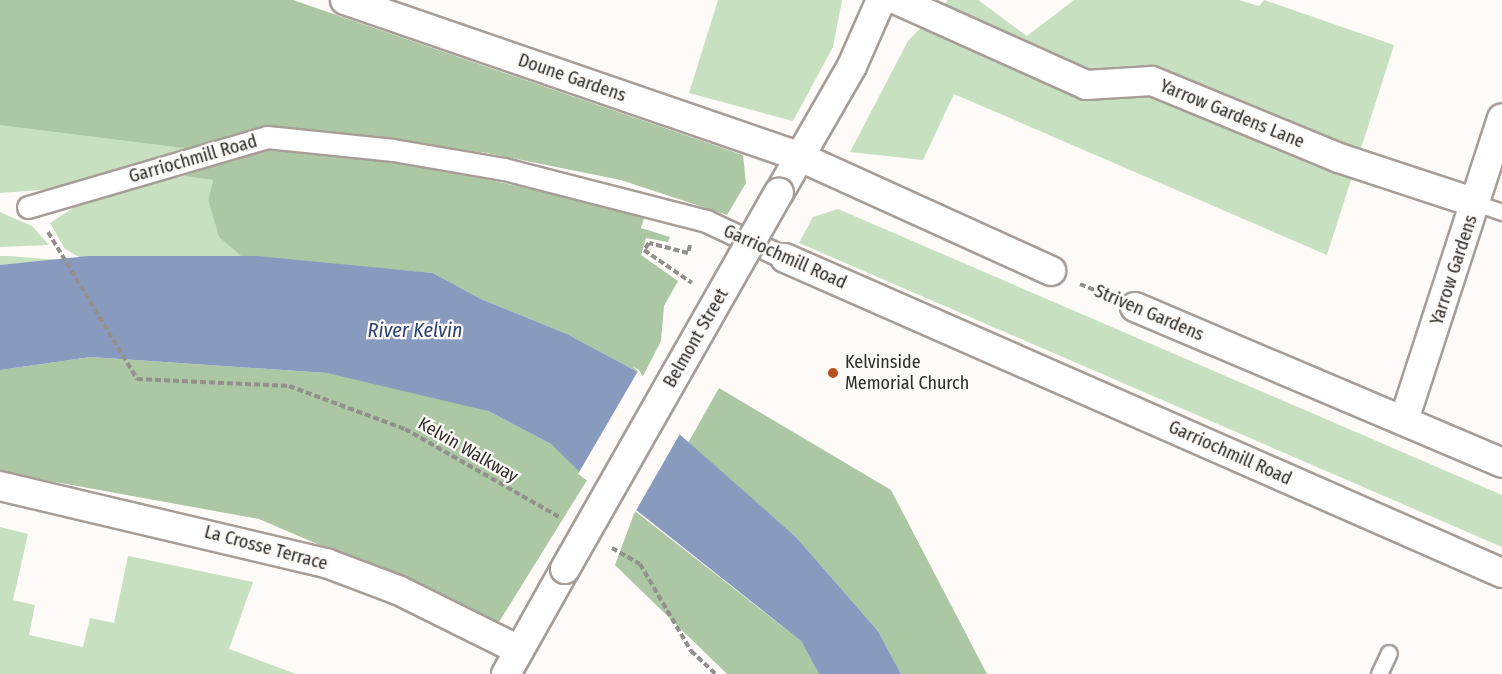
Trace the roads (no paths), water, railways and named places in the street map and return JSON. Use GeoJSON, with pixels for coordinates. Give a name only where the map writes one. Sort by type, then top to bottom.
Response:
{"type":"FeatureCollection","features":[{"type":"Feature","properties":{"kind":"street","name":"Doune Gardens"},"geometry":{"type":"LineString","coordinates":[[345,0],[798,156]]}},
{"type":"Feature","properties":{"kind":"street","name":"Belmont Street"},"geometry":{"type":"LineString","coordinates":[[513,662],[798,156],[852,66],[881,0]]}},
{"type":"Feature","properties":{"kind":"street","name":"Yarrow Gardens Lane"},"geometry":{"type":"LineString","coordinates":[[897,0],[1086,85],[1152,81],[1339,158],[1489,208]]}},
{"type":"Feature","properties":{"kind":"street","name":"Yarrow Gardens"},"geometry":{"type":"LineString","coordinates":[[1404,420],[1489,208],[1502,119]]}},
{"type":"Feature","properties":{"kind":"street","name":"Garriochmill Road"},"geometry":{"type":"LineString","coordinates":[[28,207],[267,137],[393,150],[504,169],[706,221],[785,258],[1502,573]]}},
{"type":"Feature","properties":{"kind":"street"},"geometry":{"type":"LineString","coordinates":[[798,156],[1051,271]]}},
{"type":"Feature","properties":{"kind":"street","name":"Striven Gardens"},"geometry":{"type":"LineString","coordinates":[[1135,307],[1502,463]]}},
{"type":"Feature","properties":{"kind":"street","name":"La Crosse Terrace"},"geometry":{"type":"LineString","coordinates":[[0,486],[326,563],[398,590],[513,662]]}},
{"type":"Feature","properties":{"kind":"lane"},"geometry":{"type":"LineString","coordinates":[[1379,674],[1389,653]]}},
{"type":"Feature","properties":{"kind":"water","name":"River Kelvin"},"geometry":{"type":"Polygon","coordinates":[[[88,256],[257,256],[433,273],[481,299],[567,334],[636,371],[669,425],[796,537],[878,631],[901,674],[819,674],[801,641],[621,498],[580,472],[551,444],[488,411],[327,373],[91,357],[0,370],[0,265],[88,256]]]}},
{"type":"Feature","properties":{"kind":"place","name":"Kelvinside Memorial Church"},"geometry":{"type":"Point","coordinates":[833,373]}}]}
